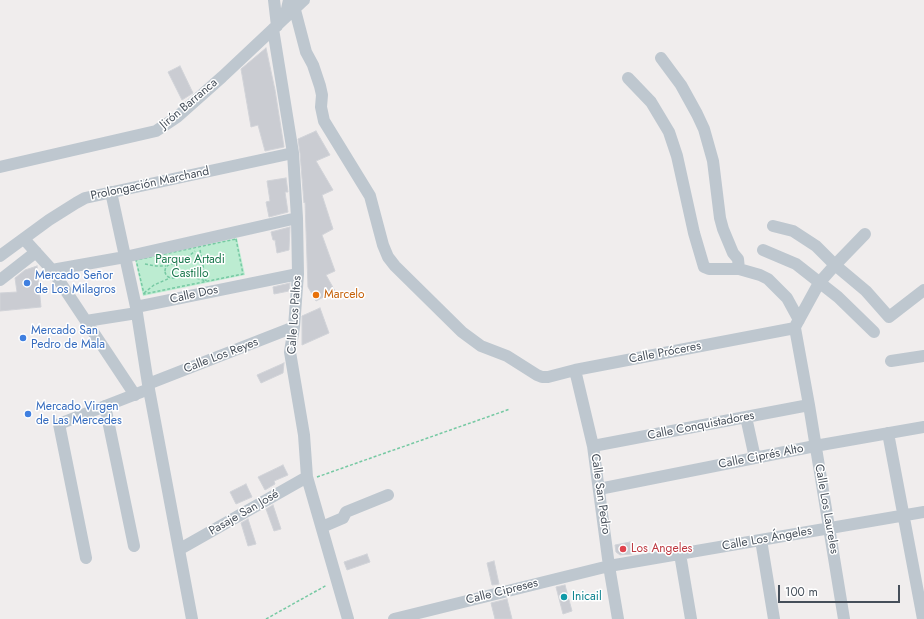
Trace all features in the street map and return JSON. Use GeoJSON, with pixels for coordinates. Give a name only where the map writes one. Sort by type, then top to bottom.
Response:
{"type":"FeatureCollection","features":[{"type":"Feature","properties":{"kind":"street","name":"Calle Los Paltos"},"geometry":{"type":"LineString","coordinates":[[274,0],[293,153],[297,218],[298,274],[294,327],[290,352],[304,435],[308,479],[348,619]]}},
{"type":"Feature","properties":{"kind":"street","name":"Jirón Barranca"},"geometry":{"type":"LineString","coordinates":[[0,168],[156,131],[177,117],[222,77],[278,24],[292,5],[304,0]]}},
{"type":"Feature","properties":{"kind":"street","name":"Calle Próceres"},"geometry":{"type":"LineString","coordinates":[[292,5],[306,52],[313,64],[320,86],[322,95],[321,107],[324,121],[370,196],[388,257],[395,266],[462,332],[481,346],[507,356],[537,375],[548,378],[575,370],[797,324]]}},
{"type":"Feature","properties":{"kind":"street"},"geometry":{"type":"LineString","coordinates":[[661,58],[681,85],[695,109],[704,129],[713,161],[720,218],[733,253],[738,259],[739,269]]}},
{"type":"Feature","properties":{"kind":"street","name":"Calle Los Laureles"},"geometry":{"type":"LineString","coordinates":[[628,78],[651,102],[669,132],[677,156],[694,233],[704,267],[709,269],[739,269],[753,272],[768,279],[787,298],[797,324],[815,446],[844,619]]}},
{"type":"Feature","properties":{"kind":"street","name":"Prolongación Marchand"},"geometry":{"type":"LineString","coordinates":[[0,256],[85,198],[293,153]]}},
{"type":"Feature","properties":{"kind":"street"},"geometry":{"type":"LineString","coordinates":[[111,192],[132,257],[141,305],[149,387],[192,619]]}},
{"type":"Feature","properties":{"kind":"street"},"geometry":{"type":"LineString","coordinates":[[52,270],[132,257],[297,218]]}},
{"type":"Feature","properties":{"kind":"street"},"geometry":{"type":"LineString","coordinates":[[773,226],[793,231],[816,246],[835,265],[866,291],[889,317],[924,290]]}},
{"type":"Feature","properties":{"kind":"street"},"geometry":{"type":"LineString","coordinates":[[797,324],[819,283],[865,234]]}},
{"type":"Feature","properties":{"kind":"street"},"geometry":{"type":"LineString","coordinates":[[24,239],[52,270],[135,395]]}},
{"type":"Feature","properties":{"kind":"street"},"geometry":{"type":"LineString","coordinates":[[763,250],[796,264],[838,297],[874,332]]}},
{"type":"Feature","properties":{"kind":"street"},"geometry":{"type":"LineString","coordinates":[[0,280],[36,252]]}},
{"type":"Feature","properties":{"kind":"street","name":"Calle Dos"},"geometry":{"type":"LineString","coordinates":[[86,321],[141,305],[298,274]]}},
{"type":"Feature","properties":{"kind":"street","name":"Calle Los Reyes"},"geometry":{"type":"LineString","coordinates":[[86,558],[58,424],[135,395],[149,387],[294,327]]}},
{"type":"Feature","properties":{"kind":"street"},"geometry":{"type":"LineString","coordinates":[[891,361],[924,356]]}},
{"type":"Feature","properties":{"kind":"street","name":"Calle San Pedro"},"geometry":{"type":"LineString","coordinates":[[575,370],[593,446],[609,566],[618,619]]}},
{"type":"Feature","properties":{"kind":"street","name":"Calle Conquistadores"},"geometry":{"type":"LineString","coordinates":[[593,446],[809,405]]}},
{"type":"Feature","properties":{"kind":"street"},"geometry":{"type":"LineString","coordinates":[[105,406],[134,546]]}},
{"type":"Feature","properties":{"kind":"street"},"geometry":{"type":"LineString","coordinates":[[746,417],[755,458]]}},
{"type":"Feature","properties":{"kind":"street","name":"Calle Ciprés Alto"},"geometry":{"type":"LineString","coordinates":[[599,489],[815,446],[924,427]]}},
{"type":"Feature","properties":{"kind":"street"},"geometry":{"type":"LineString","coordinates":[[888,434],[921,618]]}},
{"type":"Feature","properties":{"kind":"street","name":"Pasaje San José"},"geometry":{"type":"LineString","coordinates":[[180,549],[308,479]]}},
{"type":"Feature","properties":{"kind":"street"},"geometry":{"type":"LineString","coordinates":[[322,527],[343,518],[346,512],[388,495]]}},
{"type":"Feature","properties":{"kind":"street","name":"Calle Los Ángeles"},"geometry":{"type":"LineString","coordinates":[[609,566],[924,512]]}},
{"type":"Feature","properties":{"kind":"street"},"geometry":{"type":"LineString","coordinates":[[761,540],[774,619]]}},
{"type":"Feature","properties":{"kind":"street"},"geometry":{"type":"LineString","coordinates":[[680,554],[691,619]]}},
{"type":"Feature","properties":{"kind":"street","name":"Calle Cipreses"},"geometry":{"type":"LineString","coordinates":[[394,619],[609,566]]}},
{"type":"Feature","properties":{"kind":"path"},"geometry":{"type":"LineString","coordinates":[[132,257],[199,247],[236,239],[243,274],[206,281],[141,305]]}},
{"type":"Feature","properties":{"kind":"path"},"geometry":{"type":"LineString","coordinates":[[132,257],[149,265],[168,266],[174,265],[189,257],[199,247]]}},
{"type":"Feature","properties":{"kind":"path"},"geometry":{"type":"LineString","coordinates":[[199,247],[206,281]]}},
{"type":"Feature","properties":{"kind":"path"},"geometry":{"type":"LineString","coordinates":[[132,257],[141,305]]}},
{"type":"Feature","properties":{"kind":"path"},"geometry":{"type":"LineString","coordinates":[[174,265],[179,270],[177,276]]}},
{"type":"Feature","properties":{"kind":"path"},"geometry":{"type":"LineString","coordinates":[[168,266],[165,272],[170,278]]}},
{"type":"Feature","properties":{"kind":"path"},"geometry":{"type":"LineString","coordinates":[[141,305],[154,285],[170,278],[177,276],[193,277],[206,281]]}},
{"type":"Feature","properties":{"kind":"path"},"geometry":{"type":"LineString","coordinates":[[308,479],[510,409]]}},
{"type":"Feature","properties":{"kind":"path"},"geometry":{"type":"LineString","coordinates":[[266,619],[337,580]]}},
{"type":"Feature","properties":{"kind":"green space","name":"Parque Artadi Castillo"},"geometry":{"type":"Polygon","coordinates":[[[237,238],[245,275],[143,296],[135,259],[237,238]]]}},
{"type":"Feature","properties":{"kind":"building"},"geometry":{"type":"Polygon","coordinates":[[[266,48],[275,90],[284,147],[265,151],[258,125],[251,127],[241,69],[266,48]]]}},
{"type":"Feature","properties":{"kind":"building"},"geometry":{"type":"Polygon","coordinates":[[[180,66],[193,93],[182,100],[168,72],[180,66]]]}},
{"type":"Feature","properties":{"kind":"building"},"geometry":{"type":"Polygon","coordinates":[[[316,131],[330,155],[316,161],[333,190],[322,195],[333,229],[322,235],[335,271],[326,275],[335,291],[316,301],[308,287],[305,202],[304,203],[298,139],[316,131]]]}},
{"type":"Feature","properties":{"kind":"building"},"geometry":{"type":"Polygon","coordinates":[[[286,178],[288,192],[285,192],[288,212],[269,217],[266,202],[270,201],[267,181],[286,178]]]}},
{"type":"Feature","properties":{"kind":"building"},"geometry":{"type":"Polygon","coordinates":[[[290,227],[289,250],[277,253],[275,240],[273,240],[271,232],[290,227]]]}},
{"type":"Feature","properties":{"kind":"building","name":"Mercado Señor de Los Milagros"},"geometry":{"type":"Polygon","coordinates":[[[37,266],[41,307],[0,311],[0,293],[17,292],[15,278],[25,270],[37,266]]]}},
{"type":"Feature","properties":{"kind":"building"},"geometry":{"type":"Polygon","coordinates":[[[290,283],[289,291],[274,294],[273,287],[290,283]]]}},
{"type":"Feature","properties":{"kind":"building"},"geometry":{"type":"Polygon","coordinates":[[[320,308],[329,333],[302,345],[302,316],[320,308]]]}},
{"type":"Feature","properties":{"kind":"building"},"geometry":{"type":"Polygon","coordinates":[[[284,363],[283,373],[261,383],[257,375],[284,363]]]}},
{"type":"Feature","properties":{"kind":"building"},"geometry":{"type":"Polygon","coordinates":[[[283,465],[288,475],[274,481],[275,484],[265,490],[258,477],[283,465]]]}},
{"type":"Feature","properties":{"kind":"building"},"geometry":{"type":"Polygon","coordinates":[[[246,484],[252,497],[236,504],[230,492],[246,484]]]}},
{"type":"Feature","properties":{"kind":"building"},"geometry":{"type":"Polygon","coordinates":[[[273,505],[281,529],[274,531],[266,509],[273,505]]]}},
{"type":"Feature","properties":{"kind":"building"},"geometry":{"type":"Polygon","coordinates":[[[248,519],[256,544],[248,546],[241,523],[248,519]]]}},
{"type":"Feature","properties":{"kind":"building","name":"Los Angeles"},"geometry":{"type":"Polygon","coordinates":[[[630,542],[632,554],[620,555],[616,552],[615,545],[630,542]]]}},
{"type":"Feature","properties":{"kind":"building"},"geometry":{"type":"Polygon","coordinates":[[[367,554],[370,562],[347,570],[344,562],[367,554]]]}},
{"type":"Feature","properties":{"kind":"building"},"geometry":{"type":"Polygon","coordinates":[[[494,561],[499,584],[492,585],[487,563],[494,561]]]}},
{"type":"Feature","properties":{"kind":"building","name":"Inicail"},"geometry":{"type":"Polygon","coordinates":[[[565,585],[572,611],[563,614],[556,587],[565,585]]]}},
{"type":"Feature","properties":{"kind":"building"},"geometry":{"type":"Polygon","coordinates":[[[507,599],[512,619],[495,619],[491,603],[507,599]]]}},
{"type":"Feature","properties":{"kind":"place","name":"Mercado Señor de Los Milagros"},"geometry":{"type":"Point","coordinates":[27,283]}},
{"type":"Feature","properties":{"kind":"place","name":"Marcelo"},"geometry":{"type":"Point","coordinates":[316,295]}},
{"type":"Feature","properties":{"kind":"place","name":"Mercado San Pedro de Mala"},"geometry":{"type":"Point","coordinates":[23,338]}},
{"type":"Feature","properties":{"kind":"place","name":"Mercado Virgen de Las Mercedes"},"geometry":{"type":"Point","coordinates":[28,414]}},
{"type":"Feature","properties":{"kind":"place","name":"Los Angeles"},"geometry":{"type":"Point","coordinates":[623,549]}},
{"type":"Feature","properties":{"kind":"place","name":"Inicail"},"geometry":{"type":"Point","coordinates":[564,597]}}]}
